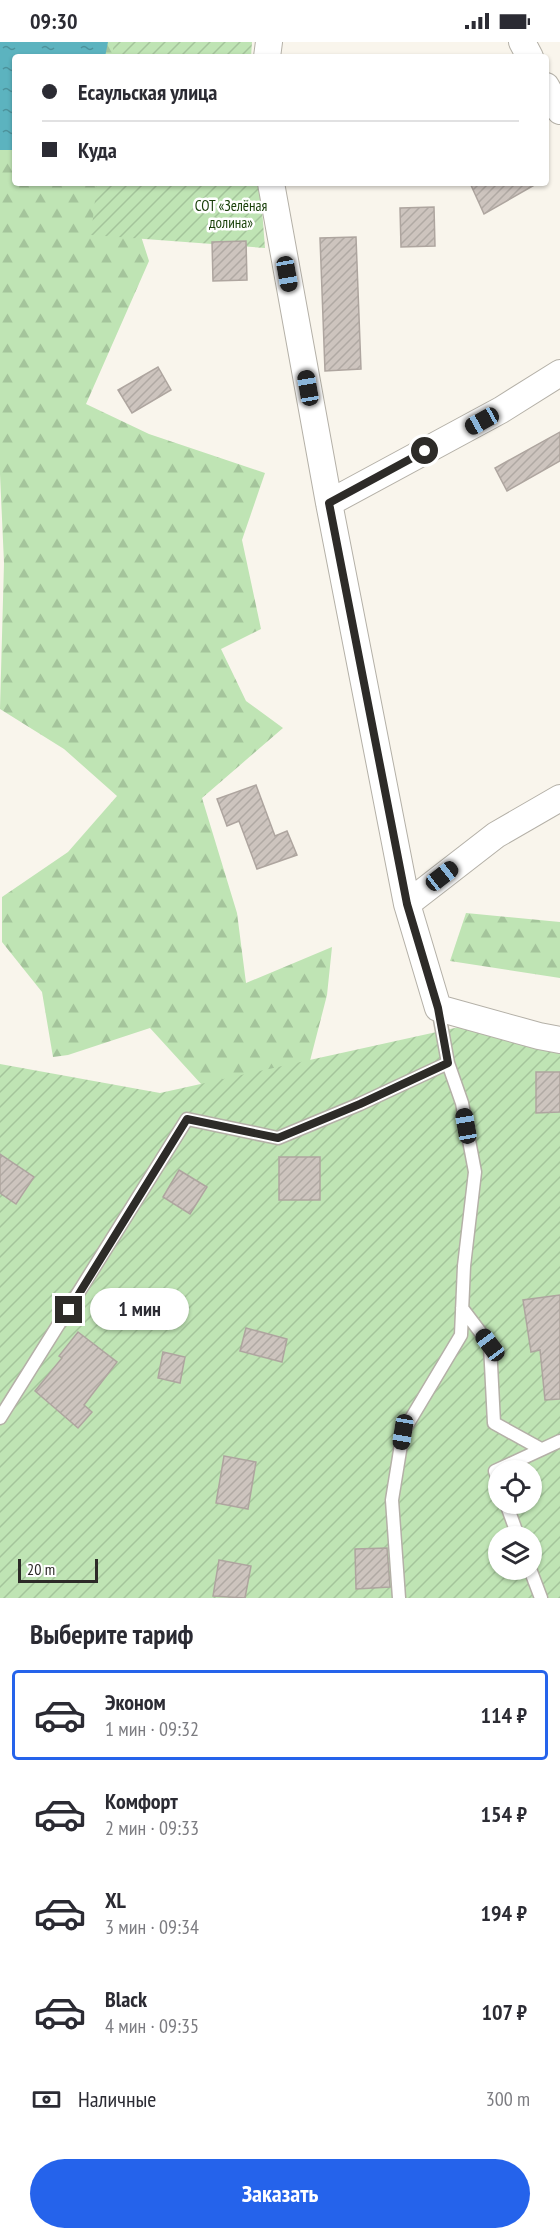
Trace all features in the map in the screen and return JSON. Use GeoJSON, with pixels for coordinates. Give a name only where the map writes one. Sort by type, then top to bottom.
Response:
{"type":"FeatureCollection","features":[{"type":"Feature","properties":{"kind":"street"},"geometry":{"type":"LineString","coordinates":[[549,91],[560,111]]}},
{"type":"Feature","properties":{"kind":"street"},"geometry":{"type":"LineString","coordinates":[[272,186],[329,503],[407,904],[438,1008],[560,1040]]}},
{"type":"Feature","properties":{"kind":"street"},"geometry":{"type":"LineString","coordinates":[[329,503],[501,410],[560,373]]}},
{"type":"Feature","properties":{"kind":"street"},"geometry":{"type":"LineString","coordinates":[[407,904],[496,835],[560,798]]}},
{"type":"Feature","properties":{"kind":"lane"},"geometry":{"type":"LineString","coordinates":[[399,1598],[392,1500],[403,1432],[461,1335],[464,1266],[475,1172],[462,1103],[448,1063],[438,1008]]}},
{"type":"Feature","properties":{"kind":"lane"},"geometry":{"type":"LineString","coordinates":[[0,1418],[187,1119],[278,1138],[360,1104],[448,1063]]}},
{"type":"Feature","properties":{"kind":"lane"},"geometry":{"type":"LineString","coordinates":[[462,1308],[490,1345],[494,1423],[541,1449]]}},
{"type":"Feature","properties":{"kind":"lane"},"geometry":{"type":"LineString","coordinates":[[518,1460],[560,1441]]}},
{"type":"Feature","properties":{"kind":"lane"},"geometry":{"type":"LineString","coordinates":[[534,1580],[541,1598]]}},
{"type":"Feature","properties":{"kind":"green space"},"geometry":{"type":"Polygon","coordinates":[[[0,42],[145,42],[147,54],[12,54],[12,186],[137,186],[129,199],[149,261],[86,404],[149,434],[265,473],[242,540],[261,629],[221,649],[246,701],[283,728],[202,798],[237,913],[246,983],[332,947],[327,995],[303,1088],[212,1096],[150,1028],[68,1055],[53,1057],[42,992],[2,942],[2,897],[68,852],[117,796],[64,749],[0,709],[4,563],[0,474],[0,42]]]}},
{"type":"Feature","properties":{"kind":"green space"},"geometry":{"type":"Polygon","coordinates":[[[114,42],[252,42],[251,54],[112,54],[114,42]]]}},
{"type":"Feature","properties":{"kind":"green space","name":"СОТ «Зелёная долина»"},"geometry":{"type":"Polygon","coordinates":[[[97,186],[260,186],[265,248],[91,235],[97,186]]]}},
{"type":"Feature","properties":{"kind":"green space"},"geometry":{"type":"Polygon","coordinates":[[[466,913],[560,922],[560,978],[450,961],[466,913]]]}},
{"type":"Feature","properties":{"kind":"green space"},"geometry":{"type":"Polygon","coordinates":[[[491,1020],[560,1031],[560,1598],[0,1598],[0,1064],[160,1093],[491,1020]]]}},
{"type":"Feature","properties":{"kind":"water"},"geometry":{"type":"Polygon","coordinates":[[[0,42],[108,42],[106,54],[12,54],[12,150],[0,150],[0,42]]]}},
{"type":"Feature","properties":{"kind":"building"},"geometry":{"type":"Polygon","coordinates":[[[471,186],[533,186],[484,214],[471,186]]]}},
{"type":"Feature","properties":{"kind":"building"},"geometry":{"type":"Polygon","coordinates":[[[434,207],[435,246],[401,247],[400,208],[434,207]]]}},
{"type":"Feature","properties":{"kind":"building"},"geometry":{"type":"Polygon","coordinates":[[[356,237],[361,369],[325,371],[320,238],[356,237]]]}},
{"type":"Feature","properties":{"kind":"building"},"geometry":{"type":"Polygon","coordinates":[[[246,241],[247,280],[213,281],[212,242],[246,241]]]}},
{"type":"Feature","properties":{"kind":"building"},"geometry":{"type":"Polygon","coordinates":[[[158,367],[171,390],[132,413],[118,390],[158,367]]]}},
{"type":"Feature","properties":{"kind":"building"},"geometry":{"type":"Polygon","coordinates":[[[560,432],[560,461],[507,491],[495,468],[560,432]]]}},
{"type":"Feature","properties":{"kind":"building"},"geometry":{"type":"Polygon","coordinates":[[[256,785],[275,836],[287,831],[297,855],[257,869],[239,821],[227,826],[217,799],[256,785]]]}},
{"type":"Feature","properties":{"kind":"building"},"geometry":{"type":"Polygon","coordinates":[[[536,1072],[560,1072],[560,1112],[536,1113],[536,1072]]]}},
{"type":"Feature","properties":{"kind":"building"},"geometry":{"type":"Polygon","coordinates":[[[0,1154],[34,1177],[16,1204],[0,1193],[0,1154]]]}},
{"type":"Feature","properties":{"kind":"building"},"geometry":{"type":"Polygon","coordinates":[[[279,1157],[320,1157],[320,1200],[279,1200],[279,1157]]]}},
{"type":"Feature","properties":{"kind":"building"},"geometry":{"type":"Polygon","coordinates":[[[179,1170],[207,1187],[190,1214],[163,1197],[179,1170]]]}},
{"type":"Feature","properties":{"kind":"building"},"geometry":{"type":"Polygon","coordinates":[[[560,1295],[560,1399],[545,1400],[540,1350],[531,1352],[523,1300],[560,1295]]]}},
{"type":"Feature","properties":{"kind":"building"},"geometry":{"type":"Polygon","coordinates":[[[246,1328],[287,1339],[282,1362],[240,1351],[246,1328]]]}},
{"type":"Feature","properties":{"kind":"building"},"geometry":{"type":"Polygon","coordinates":[[[78,1332],[117,1362],[84,1405],[92,1412],[78,1428],[35,1391],[62,1358],[59,1356],[78,1332]]]}},
{"type":"Feature","properties":{"kind":"building"},"geometry":{"type":"Polygon","coordinates":[[[163,1352],[185,1357],[180,1383],[158,1378],[163,1352]]]}},
{"type":"Feature","properties":{"kind":"building"},"geometry":{"type":"Polygon","coordinates":[[[224,1456],[256,1462],[248,1509],[216,1503],[224,1456]]]}},
{"type":"Feature","properties":{"kind":"building"},"geometry":{"type":"Polygon","coordinates":[[[387,1548],[390,1587],[356,1589],[355,1549],[387,1548]]]}},
{"type":"Feature","properties":{"kind":"building"},"geometry":{"type":"Polygon","coordinates":[[[219,1560],[251,1566],[245,1598],[213,1596],[219,1560]]]}},
{"type":"Feature","properties":{"kind":"route"},"geometry":{"type":"LineString","coordinates":[[69,1310],[187,1119],[278,1138],[360,1104],[448,1063],[438,1008],[407,904],[329,503],[425,451]]}}]}
